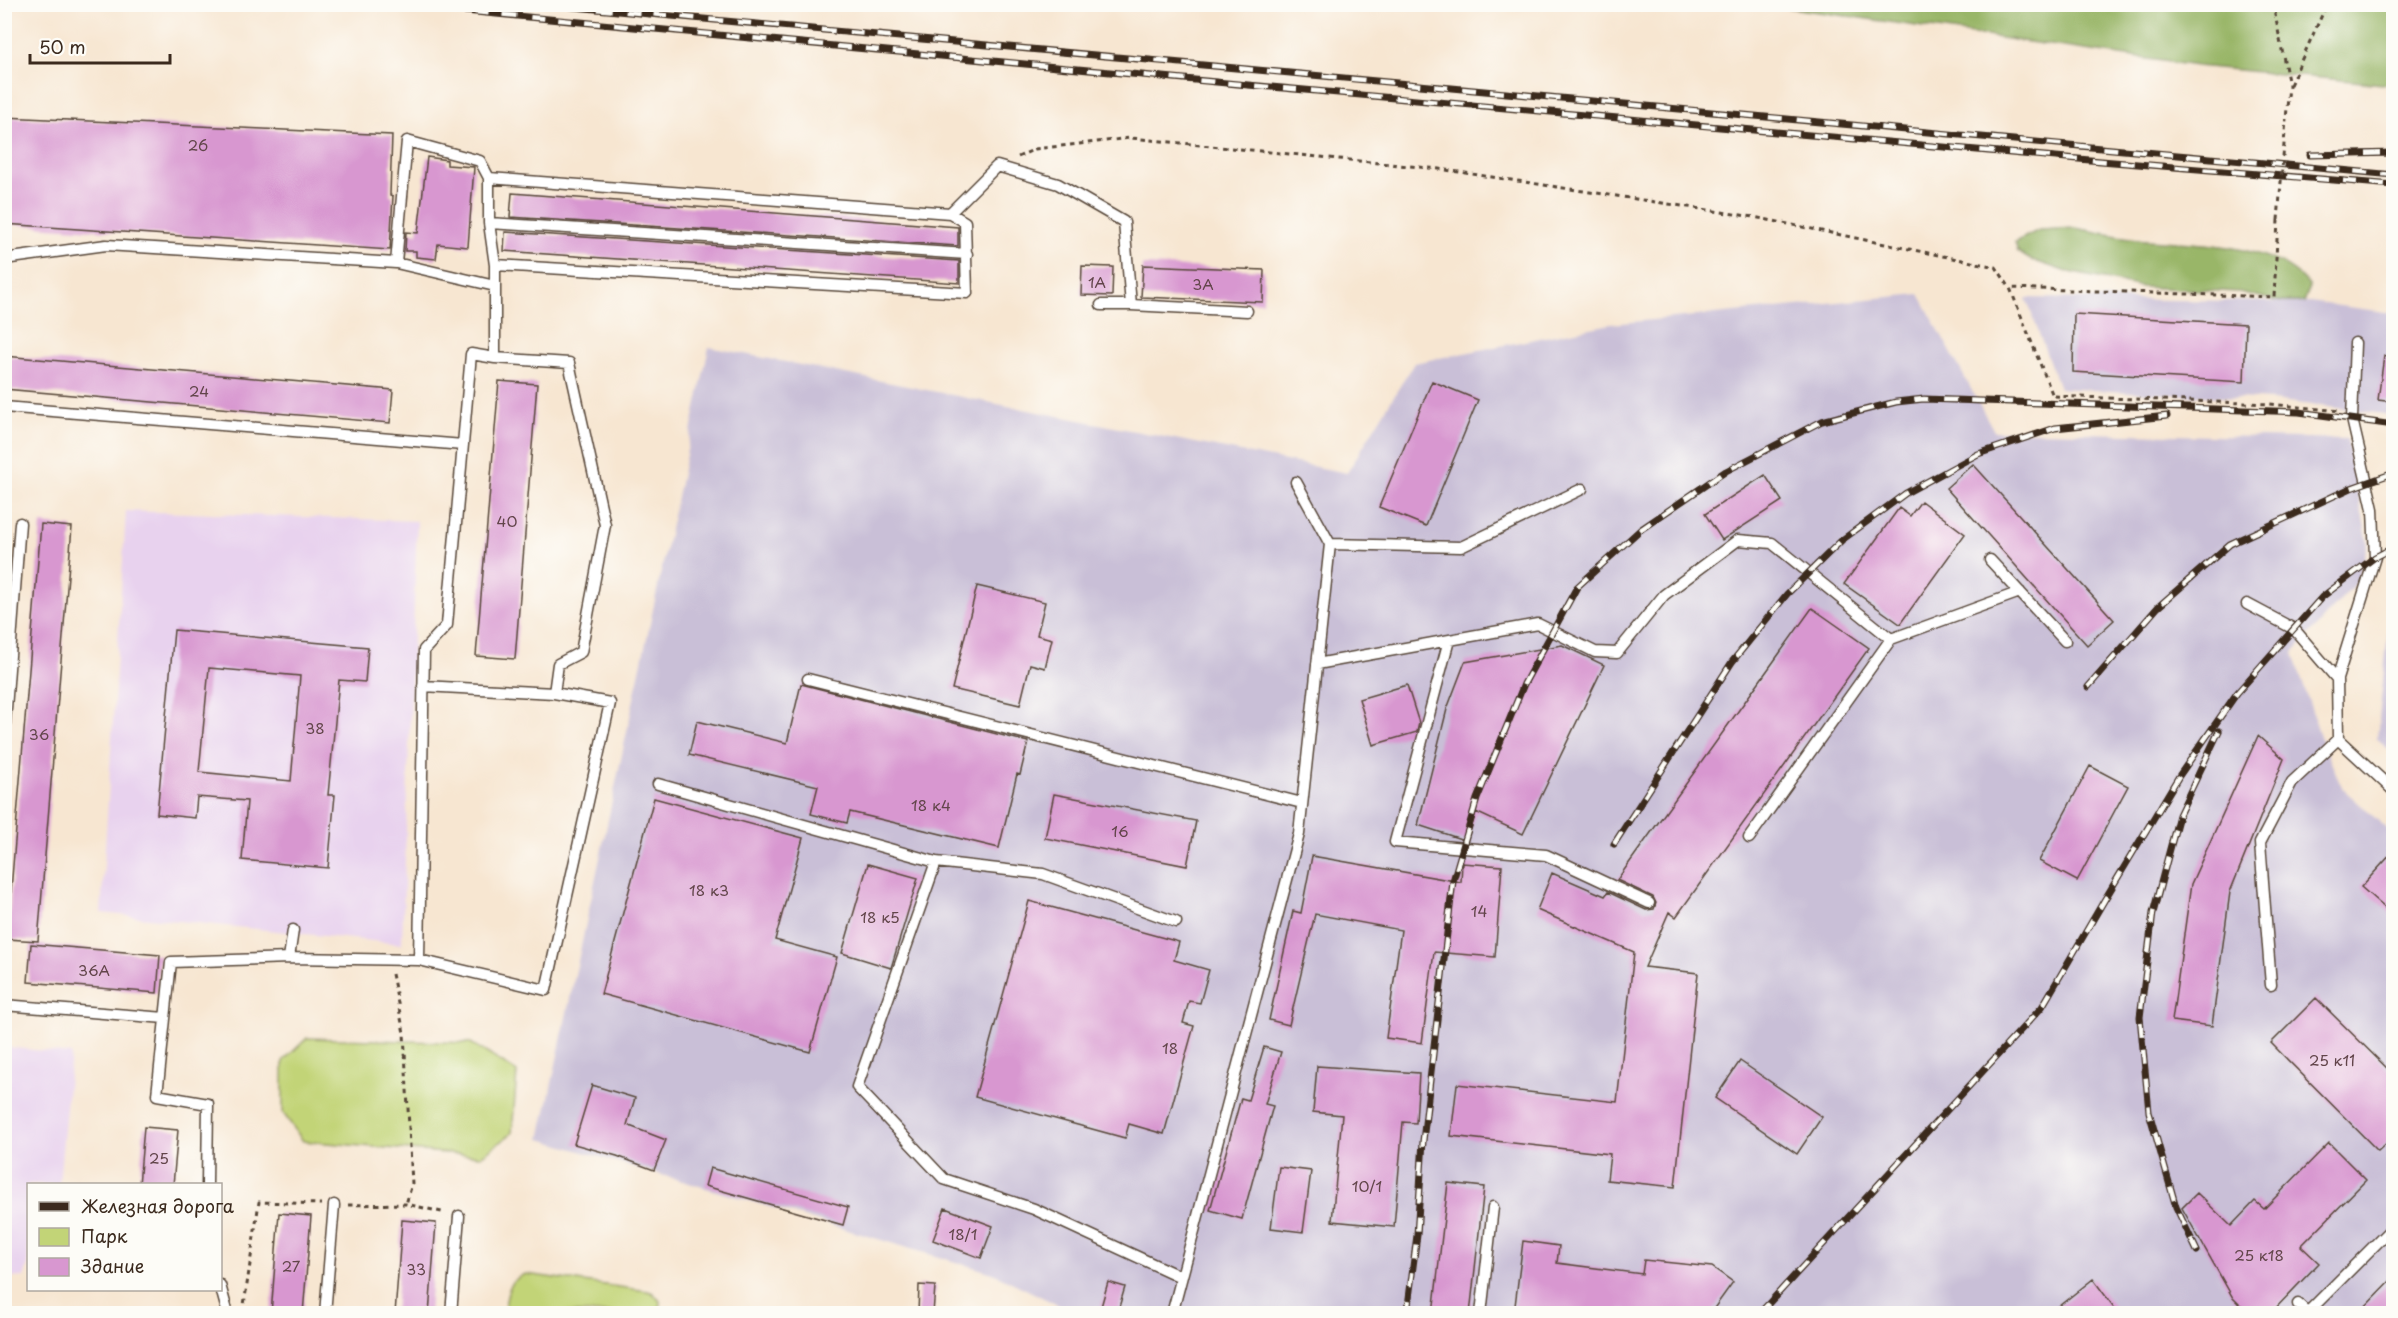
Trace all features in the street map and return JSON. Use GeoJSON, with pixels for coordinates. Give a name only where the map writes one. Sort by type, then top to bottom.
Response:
{"type":"FeatureCollection","features":[{"type":"Feature","properties":{"kind":"lane"},"geometry":{"type":"LineString","coordinates":[[396,263],[407,141],[480,161],[489,178],[489,223],[495,265],[495,358]]}},
{"type":"Feature","properties":{"kind":"lane"},"geometry":{"type":"LineString","coordinates":[[950,213],[997,166],[1058,184],[1124,222],[1131,305]]}},
{"type":"Feature","properties":{"kind":"lane"},"geometry":{"type":"LineString","coordinates":[[489,178],[950,213],[964,222],[967,293],[495,265]]}},
{"type":"Feature","properties":{"kind":"lane"},"geometry":{"type":"LineString","coordinates":[[489,223],[967,254]]}},
{"type":"Feature","properties":{"kind":"lane"},"geometry":{"type":"LineString","coordinates":[[4,259],[106,245],[396,263],[495,286]]}},
{"type":"Feature","properties":{"kind":"lane"},"geometry":{"type":"LineString","coordinates":[[1101,305],[1247,311]]}},
{"type":"Feature","properties":{"kind":"lane"},"geometry":{"type":"LineString","coordinates":[[2355,343],[2352,412],[2373,508],[2375,557],[2337,679],[2338,739],[2394,791]]}},
{"type":"Feature","properties":{"kind":"lane"},"geometry":{"type":"LineString","coordinates":[[418,960],[424,650],[447,626],[471,354],[495,358],[570,363],[605,525],[581,652],[558,664],[554,693]]}},
{"type":"Feature","properties":{"kind":"lane"},"geometry":{"type":"LineString","coordinates":[[4,407],[463,445]]}},
{"type":"Feature","properties":{"kind":"lane"},"geometry":{"type":"LineString","coordinates":[[1172,1314],[1299,834],[1330,543],[1296,482]]}},
{"type":"Feature","properties":{"kind":"lane"},"geometry":{"type":"LineString","coordinates":[[1330,543],[1461,546],[1582,489]]}},
{"type":"Feature","properties":{"kind":"lane"},"geometry":{"type":"LineString","coordinates":[[4,735],[20,523]]}},
{"type":"Feature","properties":{"kind":"lane"},"geometry":{"type":"LineString","coordinates":[[1317,664],[1538,624],[1595,652],[1617,653],[1664,595],[1738,540],[1772,543],[1892,639]]}},
{"type":"Feature","properties":{"kind":"lane"},"geometry":{"type":"LineString","coordinates":[[1990,560],[2065,641]]}},
{"type":"Feature","properties":{"kind":"lane"},"geometry":{"type":"LineString","coordinates":[[1749,838],[1892,639],[2020,592]]}},
{"type":"Feature","properties":{"kind":"lane"},"geometry":{"type":"LineString","coordinates":[[2247,604],[2294,629],[2337,679]]}},
{"type":"Feature","properties":{"kind":"lane"},"geometry":{"type":"LineString","coordinates":[[1449,640],[1395,842],[1546,855],[1649,903]]}},
{"type":"Feature","properties":{"kind":"lane"},"geometry":{"type":"LineString","coordinates":[[808,680],[1302,803]]}},
{"type":"Feature","properties":{"kind":"lane"},"geometry":{"type":"LineString","coordinates":[[207,1183],[208,1104],[157,1095],[171,962],[289,958],[418,960],[546,990],[610,702],[554,693],[423,687]]}},
{"type":"Feature","properties":{"kind":"lane"},"geometry":{"type":"LineString","coordinates":[[2271,985],[2260,843],[2292,782],[2338,739]]}},
{"type":"Feature","properties":{"kind":"lane"},"geometry":{"type":"LineString","coordinates":[[658,784],[936,862],[1043,874],[1176,922]]}},
{"type":"Feature","properties":{"kind":"lane"},"geometry":{"type":"LineString","coordinates":[[936,862],[857,1087],[944,1179],[1034,1209],[1181,1277]]}},
{"type":"Feature","properties":{"kind":"lane"},"geometry":{"type":"LineString","coordinates":[[289,958],[293,930]]}},
{"type":"Feature","properties":{"kind":"lane"},"geometry":{"type":"LineString","coordinates":[[4,1005],[165,1018]]}},
{"type":"Feature","properties":{"kind":"lane"},"geometry":{"type":"LineString","coordinates":[[325,1314],[334,1205]]}},
{"type":"Feature","properties":{"kind":"lane"},"geometry":{"type":"LineString","coordinates":[[1481,1314],[1493,1207]]}},
{"type":"Feature","properties":{"kind":"lane"},"geometry":{"type":"LineString","coordinates":[[451,1314],[459,1216]]}},
{"type":"Feature","properties":{"kind":"lane"},"geometry":{"type":"LineString","coordinates":[[2298,1304],[2308,1313],[2394,1226]]}},
{"type":"Feature","properties":{"kind":"lane"},"geometry":{"type":"LineString","coordinates":[[222,1291],[228,1314]]}},
{"type":"Feature","properties":{"kind":"path"},"geometry":{"type":"LineString","coordinates":[[2010,288],[2274,297],[2289,86],[2273,4]]}},
{"type":"Feature","properties":{"kind":"path"},"geometry":{"type":"LineString","coordinates":[[2289,86],[2327,4]]}},
{"type":"Feature","properties":{"kind":"path"},"geometry":{"type":"LineString","coordinates":[[997,166],[1035,150],[1131,138],[1439,169],[1754,217],[1996,267],[2010,288],[2053,396],[2270,404],[2352,412]]}},
{"type":"Feature","properties":{"kind":"path"},"geometry":{"type":"LineString","coordinates":[[389,959],[404,1034],[412,1184],[406,1204]]}},
{"type":"Feature","properties":{"kind":"shaded area"},"geometry":{"type":"Polygon","coordinates":[[[1919,294],[1994,431],[2347,439],[2368,543],[2358,580],[2293,653],[2322,742],[2343,789],[2393,834],[2393,1313],[1074,1313],[993,1273],[540,1139],[709,347],[1347,473],[1414,363],[1611,324],[1919,294]]]}},
{"type":"Feature","properties":{"kind":"shaded area"},"geometry":{"type":"Polygon","coordinates":[[[2026,298],[2310,302],[2393,313],[2393,415],[2272,400],[2059,388],[2026,298]]]}},
{"type":"Feature","properties":{"kind":"shaded area"},"geometry":{"type":"Polygon","coordinates":[[[126,511],[417,521],[402,944],[101,913],[126,511]]]}},
{"type":"Feature","properties":{"kind":"shaded area"},"geometry":{"type":"Polygon","coordinates":[[[2393,585],[2393,754],[2377,738],[2393,585]]]}},
{"type":"Feature","properties":{"kind":"shaded area"},"geometry":{"type":"Polygon","coordinates":[[[5,1047],[71,1054],[59,1183],[27,1183],[27,1268],[24,1277],[5,1278],[5,1047]]]}},
{"type":"Feature","properties":{"kind":"green space"},"geometry":{"type":"Polygon","coordinates":[[[1770,5],[2393,5],[2393,85],[2197,66],[1770,5]]]}},
{"type":"Feature","properties":{"kind":"green space"},"geometry":{"type":"Polygon","coordinates":[[[2075,228],[2138,239],[2212,245],[2256,253],[2277,261],[2295,272],[2310,287],[2304,302],[2282,302],[2239,292],[2142,287],[2064,271],[2029,259],[2018,252],[2015,242],[2039,230],[2075,228]]]}},
{"type":"Feature","properties":{"kind":"green space"},"geometry":{"type":"Polygon","coordinates":[[[307,1038],[471,1043],[517,1072],[512,1133],[481,1156],[303,1141],[283,1113],[283,1061],[307,1038]]]}},
{"type":"Feature","properties":{"kind":"green space"},"geometry":{"type":"Polygon","coordinates":[[[526,1274],[648,1291],[660,1301],[659,1313],[504,1313],[511,1284],[526,1274]]]}},
{"type":"Feature","properties":{"kind":"building"},"geometry":{"type":"Polygon","coordinates":[[[4,117],[392,135],[390,195],[393,196],[390,250],[4,224],[4,117]]]}},
{"type":"Feature","properties":{"kind":"building"},"geometry":{"type":"Polygon","coordinates":[[[427,157],[447,160],[447,165],[474,167],[468,247],[438,244],[436,259],[416,257],[416,251],[405,251],[406,232],[418,233],[427,157]]]}},
{"type":"Feature","properties":{"kind":"building"},"geometry":{"type":"Polygon","coordinates":[[[512,193],[958,227],[958,246],[510,217],[512,193]]]}},
{"type":"Feature","properties":{"kind":"building"},"geometry":{"type":"Polygon","coordinates":[[[505,232],[959,261],[959,283],[504,251],[505,232]]]}},
{"type":"Feature","properties":{"kind":"building"},"geometry":{"type":"Polygon","coordinates":[[[1143,265],[1264,270],[1263,302],[1141,297],[1143,265]]]}},
{"type":"Feature","properties":{"kind":"building"},"geometry":{"type":"Polygon","coordinates":[[[1082,266],[1113,267],[1112,296],[1081,295],[1082,266]]]}},
{"type":"Feature","properties":{"kind":"building"},"geometry":{"type":"Polygon","coordinates":[[[2074,314],[2246,324],[2244,382],[2073,372],[2074,314]]]}},
{"type":"Feature","properties":{"kind":"building"},"geometry":{"type":"Polygon","coordinates":[[[4,356],[393,390],[390,423],[4,389],[4,356]]]}},
{"type":"Feature","properties":{"kind":"building"},"geometry":{"type":"Polygon","coordinates":[[[2384,356],[2394,357],[2394,402],[2378,400],[2384,356]]]}},
{"type":"Feature","properties":{"kind":"building"},"geometry":{"type":"Polygon","coordinates":[[[499,381],[537,384],[515,659],[476,656],[499,381]]]}},
{"type":"Feature","properties":{"kind":"building"},"geometry":{"type":"Polygon","coordinates":[[[1432,381],[1478,400],[1426,526],[1379,507],[1432,381]]]}},
{"type":"Feature","properties":{"kind":"building"},"geometry":{"type":"Polygon","coordinates":[[[1973,464],[2114,620],[2087,645],[1946,488],[1973,464]]]}},
{"type":"Feature","properties":{"kind":"building"},"geometry":{"type":"Polygon","coordinates":[[[1765,475],[1782,501],[1722,540],[1705,514],[1765,475]]]}},
{"type":"Feature","properties":{"kind":"building"},"geometry":{"type":"Polygon","coordinates":[[[1921,501],[1965,534],[1900,624],[1844,584],[1899,508],[1910,516],[1921,501]]]}},
{"type":"Feature","properties":{"kind":"building"},"geometry":{"type":"Polygon","coordinates":[[[41,524],[72,527],[38,941],[7,939],[41,524]]]}},
{"type":"Feature","properties":{"kind":"building"},"geometry":{"type":"Polygon","coordinates":[[[977,586],[1045,602],[1037,635],[1052,639],[1045,668],[1030,664],[1020,705],[952,689],[977,586]]]}},
{"type":"Feature","properties":{"kind":"building"},"geometry":{"type":"Polygon","coordinates":[[[1812,608],[1869,648],[1676,917],[1669,912],[1645,967],[1698,973],[1675,1187],[1607,1180],[1610,1154],[1451,1136],[1457,1084],[1617,1102],[1634,952],[1537,910],[1552,873],[1605,896],[1608,892],[1646,910],[1654,909],[1656,903],[1653,897],[1617,880],[1812,608]]]}},
{"type":"Feature","properties":{"kind":"building"},"geometry":{"type":"Polygon","coordinates":[[[174,630],[368,647],[365,682],[339,680],[328,795],[335,795],[328,868],[242,860],[247,801],[197,797],[195,818],[157,814],[174,630]],[[209,668],[199,772],[291,781],[300,676],[209,668]]]}},
{"type":"Feature","properties":{"kind":"building"},"geometry":{"type":"Polygon","coordinates":[[[1562,645],[1604,665],[1523,834],[1476,812],[1467,841],[1418,825],[1447,709],[1465,662],[1562,645]]]}},
{"type":"Feature","properties":{"kind":"building"},"geometry":{"type":"Polygon","coordinates":[[[801,684],[1028,742],[1020,775],[1017,774],[999,848],[850,812],[847,823],[811,814],[818,786],[689,755],[697,721],[787,743],[801,684]]]}},
{"type":"Feature","properties":{"kind":"building"},"geometry":{"type":"Polygon","coordinates":[[[1407,685],[1419,723],[1417,732],[1373,745],[1359,699],[1407,685]]]}},
{"type":"Feature","properties":{"kind":"building"},"geometry":{"type":"Polygon","coordinates":[[[2258,736],[2284,759],[2230,892],[2212,1026],[2172,1021],[2191,884],[2258,736]]]}},
{"type":"Feature","properties":{"kind":"building"},"geometry":{"type":"Polygon","coordinates":[[[2090,766],[2128,786],[2077,881],[2039,861],[2090,766]]]}},
{"type":"Feature","properties":{"kind":"building"},"geometry":{"type":"Polygon","coordinates":[[[1054,794],[1196,821],[1187,866],[1045,838],[1054,794]]]}},
{"type":"Feature","properties":{"kind":"building"},"geometry":{"type":"Polygon","coordinates":[[[654,798],[803,838],[775,940],[837,957],[810,1052],[601,994],[654,798]]]}},
{"type":"Feature","properties":{"kind":"building"},"geometry":{"type":"Polygon","coordinates":[[[2394,851],[2394,916],[2361,887],[2394,851]]]}},
{"type":"Feature","properties":{"kind":"building"},"geometry":{"type":"Polygon","coordinates":[[[1312,856],[1461,882],[1462,863],[1502,866],[1495,957],[1434,952],[1422,1043],[1386,1038],[1401,930],[1315,914],[1289,1025],[1269,1020],[1293,911],[1301,913],[1312,856]]]}},
{"type":"Feature","properties":{"kind":"building"},"geometry":{"type":"Polygon","coordinates":[[[868,864],[918,878],[891,968],[842,953],[868,864]]]}},
{"type":"Feature","properties":{"kind":"building"},"geometry":{"type":"Polygon","coordinates":[[[1029,901],[1179,942],[1174,960],[1209,970],[1200,1003],[1189,1001],[1183,1023],[1194,1026],[1164,1134],[1129,1124],[1125,1138],[975,1097],[1029,901]]]}},
{"type":"Feature","properties":{"kind":"building"},"geometry":{"type":"Polygon","coordinates":[[[31,944],[160,955],[157,993],[28,982],[31,944]]]}},
{"type":"Feature","properties":{"kind":"building"},"geometry":{"type":"Polygon","coordinates":[[[2316,998],[2394,1075],[2394,1136],[2378,1151],[2271,1043],[2316,998]]]}},
{"type":"Feature","properties":{"kind":"building"},"geometry":{"type":"Polygon","coordinates":[[[1264,1047],[1281,1052],[1265,1104],[1273,1106],[1242,1219],[1210,1210],[1241,1098],[1248,1100],[1264,1047]]]}},
{"type":"Feature","properties":{"kind":"building"},"geometry":{"type":"Polygon","coordinates":[[[1740,1061],[1822,1117],[1797,1154],[1715,1098],[1740,1061]]]}},
{"type":"Feature","properties":{"kind":"building"},"geometry":{"type":"Polygon","coordinates":[[[1317,1066],[1419,1073],[1416,1123],[1403,1122],[1394,1227],[1332,1221],[1342,1115],[1313,1112],[1317,1066]]]}},
{"type":"Feature","properties":{"kind":"building"},"geometry":{"type":"Polygon","coordinates":[[[592,1085],[635,1098],[627,1125],[666,1140],[654,1170],[617,1156],[574,1144],[592,1085]]]}},
{"type":"Feature","properties":{"kind":"building"},"geometry":{"type":"Polygon","coordinates":[[[144,1127],[178,1130],[173,1183],[139,1183],[144,1127]]]}},
{"type":"Feature","properties":{"kind":"building"},"geometry":{"type":"Polygon","coordinates":[[[2329,1143],[2366,1180],[2301,1246],[2319,1263],[2270,1314],[2249,1314],[2233,1298],[2182,1208],[2197,1193],[2231,1226],[2255,1201],[2264,1209],[2329,1143]]]}},
{"type":"Feature","properties":{"kind":"building"},"geometry":{"type":"Polygon","coordinates":[[[1279,1167],[1311,1171],[1303,1232],[1271,1228],[1279,1167]]]}},
{"type":"Feature","properties":{"kind":"building"},"geometry":{"type":"Polygon","coordinates":[[[710,1168],[848,1207],[843,1225],[705,1186],[710,1168]]]}},
{"type":"Feature","properties":{"kind":"building"},"geometry":{"type":"Polygon","coordinates":[[[1448,1183],[1484,1187],[1470,1314],[1433,1314],[1448,1183]]]}},
{"type":"Feature","properties":{"kind":"building"},"geometry":{"type":"Polygon","coordinates":[[[945,1208],[993,1226],[981,1258],[933,1240],[945,1208]]]}},
{"type":"Feature","properties":{"kind":"building"},"geometry":{"type":"Polygon","coordinates":[[[279,1213],[311,1216],[303,1314],[271,1314],[279,1213]]]}},
{"type":"Feature","properties":{"kind":"building"},"geometry":{"type":"Polygon","coordinates":[[[402,1220],[436,1223],[429,1314],[395,1314],[402,1220]]]}},
{"type":"Feature","properties":{"kind":"building"},"geometry":{"type":"Polygon","coordinates":[[[1523,1241],[1559,1246],[1557,1263],[1642,1274],[1644,1260],[1712,1267],[1733,1282],[1710,1314],[1658,1314],[1621,1309],[1620,1314],[1514,1314],[1523,1241]]]}},
{"type":"Feature","properties":{"kind":"building"},"geometry":{"type":"Polygon","coordinates":[[[2394,1277],[2394,1314],[2358,1314],[2394,1277]]]}},
{"type":"Feature","properties":{"kind":"building"},"geometry":{"type":"Polygon","coordinates":[[[2093,1279],[2119,1314],[2049,1314],[2093,1279]]]}},
{"type":"Feature","properties":{"kind":"building"},"geometry":{"type":"Polygon","coordinates":[[[1108,1282],[1125,1287],[1117,1314],[1099,1314],[1108,1282]]]}},
{"type":"Feature","properties":{"kind":"building"},"geometry":{"type":"Polygon","coordinates":[[[919,1285],[935,1286],[933,1314],[918,1314],[919,1285]]]}},
{"type":"Feature","properties":{"kind":"railway"},"geometry":{"type":"LineString","coordinates":[[391,4],[1248,85],[2394,185]]}},
{"type":"Feature","properties":{"kind":"railway"},"geometry":{"type":"LineString","coordinates":[[542,4],[2394,175]]}},
{"type":"Feature","properties":{"kind":"railway"},"geometry":{"type":"LineString","coordinates":[[2310,155],[2394,153]]}},
{"type":"Feature","properties":{"kind":"railway"},"geometry":{"type":"LineString","coordinates":[[1407,1314],[1417,1235],[1423,1141],[1453,881],[1477,799],[1524,684],[1577,587],[1640,530],[1726,471],[1822,421],[1896,402],[1924,399],[2299,412],[2394,425]]}},
{"type":"Feature","properties":{"kind":"railway"},"geometry":{"type":"LineString","coordinates":[[1614,844],[1732,662],[1787,594],[1842,540],[1906,493],[1978,454],[2055,428],[2167,416]]}},
{"type":"Feature","properties":{"kind":"railway"},"geometry":{"type":"LineString","coordinates":[[2088,687],[2158,607],[2230,544],[2351,488],[2394,473]]}},
{"type":"Feature","properties":{"kind":"railway"},"geometry":{"type":"LineString","coordinates":[[1759,1314],[2042,1007],[2179,776],[2237,693],[2322,597],[2375,557],[2394,547]]}},
{"type":"Feature","properties":{"kind":"railway"},"geometry":{"type":"LineString","coordinates":[[2197,1251],[2176,1207],[2149,1112],[2140,1017],[2153,913],[2179,815],[2219,731]]}}]}
